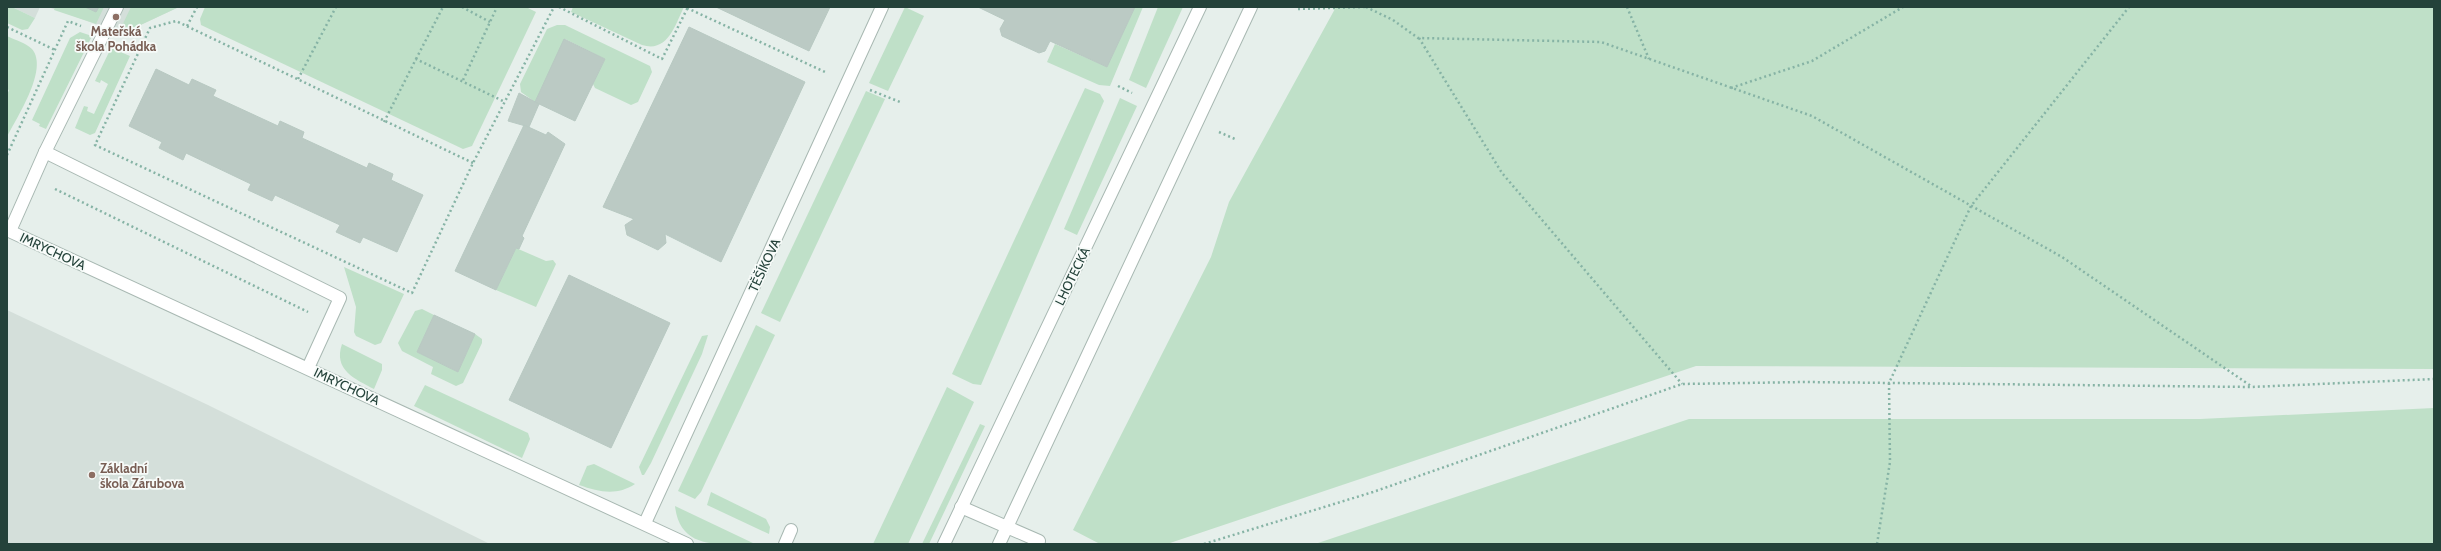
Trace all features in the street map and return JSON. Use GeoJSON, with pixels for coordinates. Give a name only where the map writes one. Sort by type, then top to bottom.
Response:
{"type":"FeatureCollection","features":[{"type":"Feature","properties":{"kind":"street"},"geometry":{"type":"LineString","coordinates":[[8,231],[45,152],[117,7]]}},
{"type":"Feature","properties":{"kind":"street","name":"TĚŠÍKOVA"},"geometry":{"type":"LineString","coordinates":[[646,523],[882,7]]}},
{"type":"Feature","properties":{"kind":"street","name":"LHOTECKÁ"},"geometry":{"type":"LineString","coordinates":[[944,544],[1200,7]]}},
{"type":"Feature","properties":{"kind":"street"},"geometry":{"type":"LineString","coordinates":[[999,544],[1251,7]]}},
{"type":"Feature","properties":{"kind":"street"},"geometry":{"type":"LineString","coordinates":[[45,152],[340,298],[308,368]]}},
{"type":"Feature","properties":{"kind":"street","name":"IMRYCHOVA"},"geometry":{"type":"LineString","coordinates":[[8,231],[646,523],[687,544]]}},
{"type":"Feature","properties":{"kind":"street"},"geometry":{"type":"LineString","coordinates":[[961,507],[1039,541]]}},
{"type":"Feature","properties":{"kind":"street"},"geometry":{"type":"LineString","coordinates":[[785,544],[791,530]]}},
{"type":"Feature","properties":{"kind":"path"},"geometry":{"type":"LineString","coordinates":[[187,26],[197,7]]}},
{"type":"Feature","properties":{"kind":"path"},"geometry":{"type":"LineString","coordinates":[[298,78],[336,7]]}},
{"type":"Feature","properties":{"kind":"path"},"geometry":{"type":"LineString","coordinates":[[384,122],[442,7]]}},
{"type":"Feature","properties":{"kind":"path"},"geometry":{"type":"LineString","coordinates":[[462,7],[490,22]]}},
{"type":"Feature","properties":{"kind":"path"},"geometry":{"type":"LineString","coordinates":[[463,80],[497,7]]}},
{"type":"Feature","properties":{"kind":"path"},"geometry":{"type":"LineString","coordinates":[[473,163],[384,122],[298,78],[176,21],[150,28],[95,145],[412,293],[473,163],[554,7]]}},
{"type":"Feature","properties":{"kind":"path"},"geometry":{"type":"LineString","coordinates":[[559,7],[662,59],[688,8],[848,81],[900,102]]}},
{"type":"Feature","properties":{"kind":"path"},"geometry":{"type":"LineString","coordinates":[[1298,9],[1366,7],[1393,20],[1418,38],[1502,173],[1682,384]]}},
{"type":"Feature","properties":{"kind":"path"},"geometry":{"type":"LineString","coordinates":[[1627,7],[1649,59]]}},
{"type":"Feature","properties":{"kind":"path"},"geometry":{"type":"LineString","coordinates":[[1731,88],[1812,61],[1903,7]]}},
{"type":"Feature","properties":{"kind":"path"},"geometry":{"type":"LineString","coordinates":[[1877,544],[1890,462],[1889,383],[1971,206],[2129,7]]}},
{"type":"Feature","properties":{"kind":"path"},"geometry":{"type":"LineString","coordinates":[[7,27],[55,50]]}},
{"type":"Feature","properties":{"kind":"path"},"geometry":{"type":"LineString","coordinates":[[1418,38],[1601,42],[1812,116],[2062,256],[2251,387]]}},
{"type":"Feature","properties":{"kind":"path"},"geometry":{"type":"LineString","coordinates":[[416,59],[463,80],[505,102]]}},
{"type":"Feature","properties":{"kind":"path"},"geometry":{"type":"LineString","coordinates":[[33,178],[329,322]]}},
{"type":"Feature","properties":{"kind":"path"},"geometry":{"type":"LineString","coordinates":[[1204,544],[1373,492],[1682,384],[1889,383],[2251,387],[2434,379]]}},
{"type":"Feature","properties":{"kind":"shaded area"},"geometry":{"type":"Polygon","coordinates":[[[12,7],[40,7],[35,18],[12,7]]]}},
{"type":"Feature","properties":{"kind":"shaded area","name":"Mateřská škola Pohádka"},"geometry":{"type":"Polygon","coordinates":[[[48,7],[179,7],[117,36],[96,24],[48,7]]]}},
{"type":"Feature","properties":{"kind":"shaded area"},"geometry":{"type":"Polygon","coordinates":[[[7,310],[208,405],[490,544],[7,544],[7,310]]]}},
{"type":"Feature","properties":{"kind":"green space"},"geometry":{"type":"Polygon","coordinates":[[[7,7],[12,7],[35,18],[28,29],[22,30],[7,23],[7,7]]]}},
{"type":"Feature","properties":{"kind":"green space"},"geometry":{"type":"Polygon","coordinates":[[[55,7],[85,7],[96,12],[99,7],[104,7],[96,24],[54,10],[55,7]]]}},
{"type":"Feature","properties":{"kind":"green space"},"geometry":{"type":"Polygon","coordinates":[[[131,7],[179,7],[117,36],[131,7]]]}},
{"type":"Feature","properties":{"kind":"green space"},"geometry":{"type":"Polygon","coordinates":[[[205,7],[526,7],[536,12],[472,146],[463,149],[201,25],[200,19],[205,7]]]}},
{"type":"Feature","properties":{"kind":"green space"},"geometry":{"type":"Polygon","coordinates":[[[573,7],[684,7],[674,29],[669,36],[658,45],[651,46],[642,45],[571,12],[573,7]]]}},
{"type":"Feature","properties":{"kind":"green space"},"geometry":{"type":"Polygon","coordinates":[[[905,7],[924,16],[888,91],[869,83],[905,7]]]}},
{"type":"Feature","properties":{"kind":"green space"},"geometry":{"type":"Polygon","coordinates":[[[1135,7],[1143,7],[1110,86],[1099,85],[1047,62],[1055,44],[1107,67],[1135,7]]]}},
{"type":"Feature","properties":{"kind":"green space"},"geometry":{"type":"Polygon","coordinates":[[[1158,7],[1183,7],[1146,88],[1129,80],[1158,7]]]}},
{"type":"Feature","properties":{"kind":"green space"},"geometry":{"type":"Polygon","coordinates":[[[1336,7],[2434,7],[2434,369],[1696,366],[1167,544],[1100,544],[1073,530],[1211,257],[1229,202],[1336,7]]]}},
{"type":"Feature","properties":{"kind":"green space"},"geometry":{"type":"Polygon","coordinates":[[[557,25],[565,25],[650,66],[652,72],[638,102],[631,105],[595,88],[593,84],[605,59],[565,39],[535,102],[521,92],[520,84],[547,29],[557,25]]]}},
{"type":"Feature","properties":{"kind":"green space"},"geometry":{"type":"Polygon","coordinates":[[[80,32],[92,36],[46,129],[39,126],[40,124],[32,120],[70,38],[80,32]]]}},
{"type":"Feature","properties":{"kind":"green space"},"geometry":{"type":"Polygon","coordinates":[[[7,36],[24,43],[32,49],[36,58],[37,68],[30,93],[7,137],[7,95],[9,90],[7,89],[7,36]]]}},
{"type":"Feature","properties":{"kind":"green space"},"geometry":{"type":"Polygon","coordinates":[[[111,48],[130,56],[95,133],[90,135],[75,128],[84,106],[88,107],[87,111],[94,114],[108,84],[101,80],[100,83],[95,81],[111,48]]]}},
{"type":"Feature","properties":{"kind":"green space"},"geometry":{"type":"Polygon","coordinates":[[[1085,88],[1100,94],[1104,101],[981,385],[973,384],[952,374],[1085,88]]]}},
{"type":"Feature","properties":{"kind":"green space"},"geometry":{"type":"Polygon","coordinates":[[[866,91],[885,99],[780,322],[761,313],[866,91]]]}},
{"type":"Feature","properties":{"kind":"green space"},"geometry":{"type":"Polygon","coordinates":[[[1120,98],[1137,106],[1077,235],[1064,229],[1120,98]]]}},
{"type":"Feature","properties":{"kind":"green space"},"geometry":{"type":"Polygon","coordinates":[[[516,248],[546,261],[553,260],[556,264],[536,307],[496,290],[516,248]]]}},
{"type":"Feature","properties":{"kind":"green space"},"geometry":{"type":"Polygon","coordinates":[[[344,267],[404,294],[381,343],[375,345],[356,336],[354,332],[356,307],[344,267]]]}},
{"type":"Feature","properties":{"kind":"green space"},"geometry":{"type":"Polygon","coordinates":[[[422,309],[434,315],[417,352],[458,372],[475,334],[482,339],[482,343],[463,383],[456,386],[431,374],[433,367],[402,351],[398,343],[415,311],[422,309]]]}},
{"type":"Feature","properties":{"kind":"green space"},"geometry":{"type":"Polygon","coordinates":[[[756,325],[775,335],[701,492],[695,499],[678,491],[756,325]]]}},
{"type":"Feature","properties":{"kind":"green space"},"geometry":{"type":"Polygon","coordinates":[[[708,335],[702,354],[651,463],[644,475],[642,475],[639,467],[702,336],[708,335]]]}},
{"type":"Feature","properties":{"kind":"green space"},"geometry":{"type":"Polygon","coordinates":[[[342,344],[382,364],[382,370],[374,389],[353,377],[343,367],[340,353],[342,344]]]}},
{"type":"Feature","properties":{"kind":"green space"},"geometry":{"type":"Polygon","coordinates":[[[425,385],[528,433],[530,439],[522,458],[414,406],[425,385]]]}},
{"type":"Feature","properties":{"kind":"green space"},"geometry":{"type":"Polygon","coordinates":[[[947,387],[974,402],[908,544],[873,544],[947,387]]]}},
{"type":"Feature","properties":{"kind":"green space"},"geometry":{"type":"Polygon","coordinates":[[[2434,408],[2434,544],[1315,544],[1689,419],[2200,419],[2434,408]]]}},
{"type":"Feature","properties":{"kind":"green space"},"geometry":{"type":"Polygon","coordinates":[[[980,424],[985,426],[929,544],[922,544],[980,424]]]}},
{"type":"Feature","properties":{"kind":"green space"},"geometry":{"type":"Polygon","coordinates":[[[594,464],[635,484],[628,488],[608,492],[579,485],[587,466],[594,464]]]}},
{"type":"Feature","properties":{"kind":"green space"},"geometry":{"type":"Polygon","coordinates":[[[711,492],[766,519],[770,527],[769,534],[707,505],[711,492]]]}},
{"type":"Feature","properties":{"kind":"green space"},"geometry":{"type":"Polygon","coordinates":[[[675,506],[755,544],[716,544],[704,542],[694,538],[685,531],[678,521],[675,506]]]}},
{"type":"Feature","properties":{"kind":"building"},"geometry":{"type":"Polygon","coordinates":[[[85,7],[99,7],[96,12],[85,7]]]}},
{"type":"Feature","properties":{"kind":"building"},"geometry":{"type":"Polygon","coordinates":[[[716,7],[830,7],[809,51],[716,7]]]}},
{"type":"Feature","properties":{"kind":"building"},"geometry":{"type":"Polygon","coordinates":[[[978,7],[1135,7],[1107,67],[1050,41],[1045,51],[1039,53],[1002,36],[1000,29],[1005,20],[978,7]]]}},
{"type":"Feature","properties":{"kind":"building"},"geometry":{"type":"Polygon","coordinates":[[[689,27],[805,82],[721,262],[665,234],[666,243],[658,250],[627,235],[625,225],[634,219],[603,207],[689,27]]]}},
{"type":"Feature","properties":{"kind":"building"},"geometry":{"type":"Polygon","coordinates":[[[564,39],[605,59],[575,121],[535,102],[564,39]]]}},
{"type":"Feature","properties":{"kind":"building"},"geometry":{"type":"Polygon","coordinates":[[[156,69],[189,85],[192,79],[216,90],[213,96],[278,126],[280,121],[304,132],[302,138],[367,168],[369,163],[393,174],[391,180],[423,195],[397,252],[363,237],[360,243],[336,232],[340,225],[275,195],[272,201],[248,190],[251,184],[186,153],[183,160],[159,148],[162,142],[129,126],[156,69]]]}},
{"type":"Feature","properties":{"kind":"building"},"geometry":{"type":"Polygon","coordinates":[[[519,93],[539,104],[529,127],[508,121],[519,93]]]}},
{"type":"Feature","properties":{"kind":"building"},"geometry":{"type":"Polygon","coordinates":[[[524,125],[546,135],[548,132],[565,144],[522,236],[524,238],[519,249],[516,248],[496,290],[455,271],[524,125]]]}},
{"type":"Feature","properties":{"kind":"building"},"geometry":{"type":"Polygon","coordinates":[[[569,275],[670,323],[611,448],[509,400],[569,275]]]}},
{"type":"Feature","properties":{"kind":"building"},"geometry":{"type":"Polygon","coordinates":[[[434,315],[475,334],[458,372],[417,352],[434,315]]]}},
{"type":"Feature","properties":{"kind":"place","name":"Mateřská škola Pohádka"},"geometry":{"type":"Point","coordinates":[116,17]}},
{"type":"Feature","properties":{"kind":"place","name":"Základní škola Zárubova"},"geometry":{"type":"Point","coordinates":[92,475]}}]}
